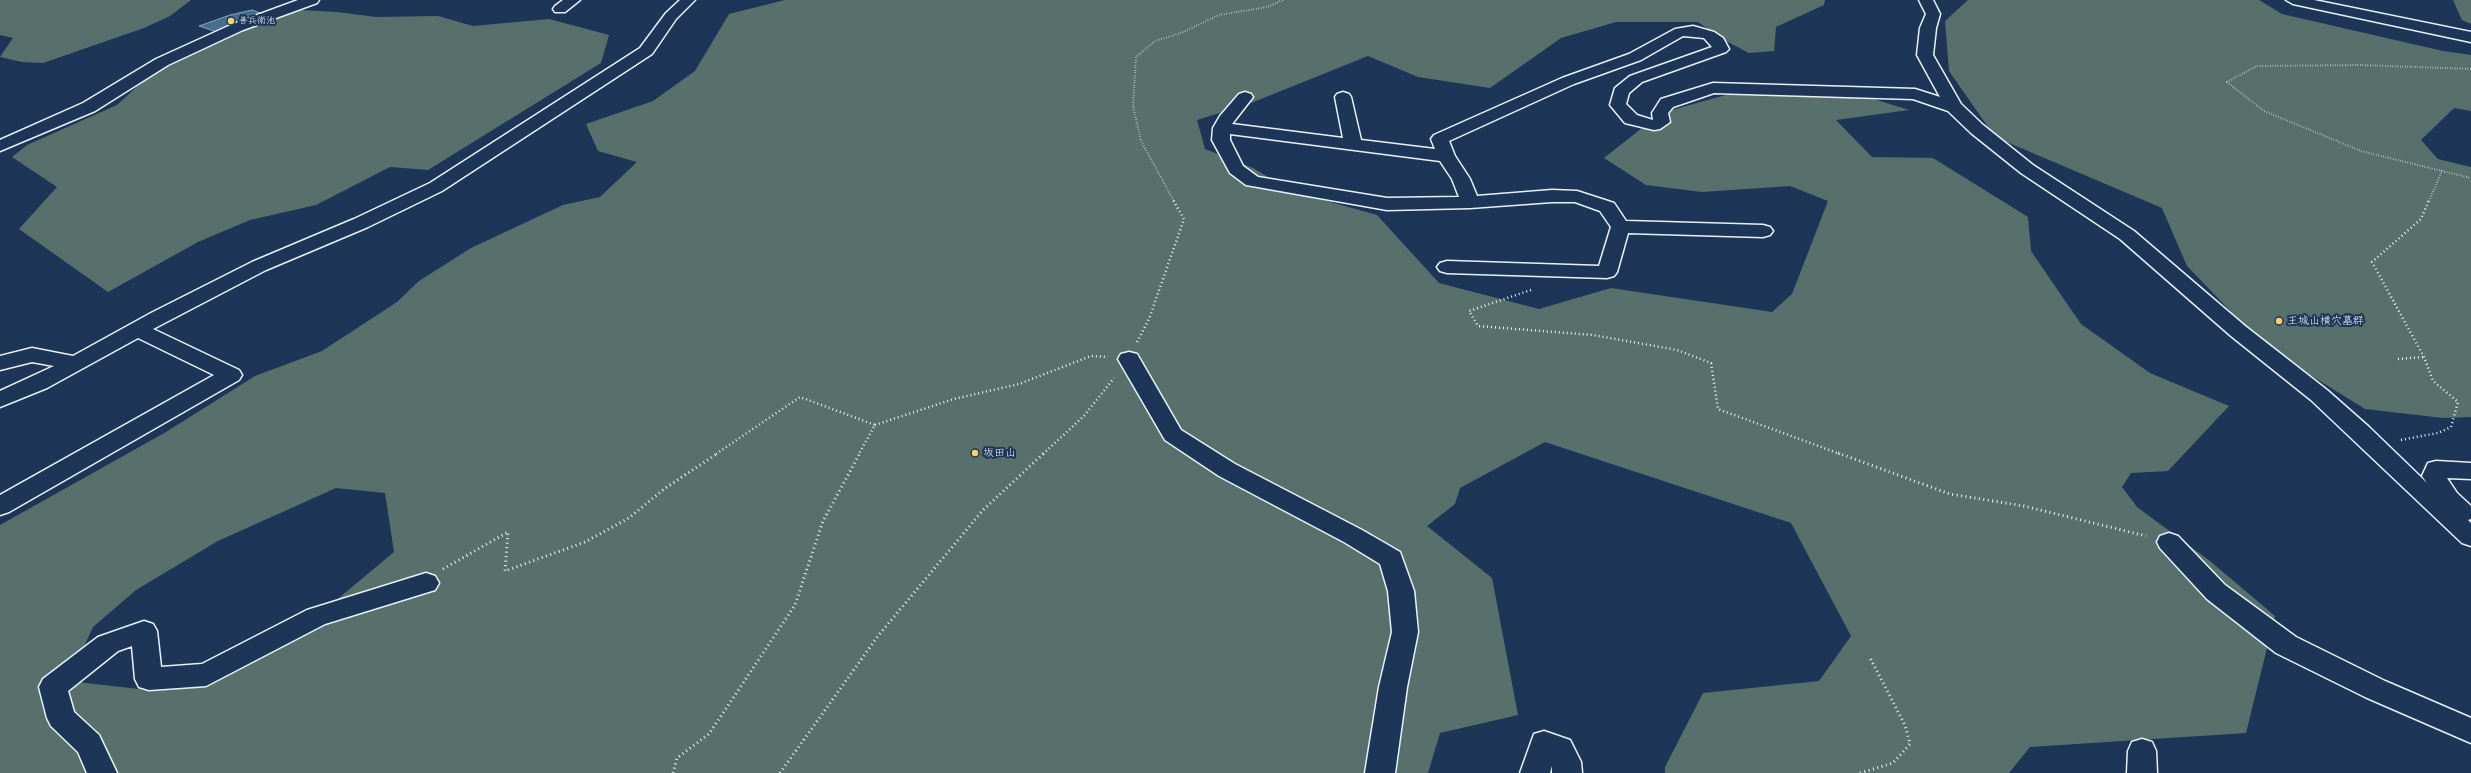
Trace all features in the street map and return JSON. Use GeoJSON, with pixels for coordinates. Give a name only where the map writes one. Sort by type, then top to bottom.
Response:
{"type":"FeatureCollection","features":[{"type":"Feature","properties":{"kind":"street"},"geometry":{"type":"LineString","coordinates":[[0,146],[89,106],[162,62],[238,27],[312,0]]}},
{"type":"Feature","properties":{"kind":"street"},"geometry":{"type":"LineString","coordinates":[[560,9],[573,0]]}},
{"type":"Feature","properties":{"kind":"street"},"geometry":{"type":"LineString","coordinates":[[0,400],[39,383],[138,330],[158,317],[259,266],[361,223],[436,187],[646,51],[671,16],[688,0]]}},
{"type":"Feature","properties":{"kind":"street"},"geometry":{"type":"LineString","coordinates":[[1926,0],[1933,14],[1928,28],[1924,54],[1954,106],[1977,129],[2027,169],[2068,197],[2104,218],[2127,235],[2238,331],[2361,432],[2400,473],[2471,537]]}},
{"type":"Feature","properties":{"kind":"street"},"geometry":{"type":"LineString","coordinates":[[2293,0],[2471,37]]}},
{"type":"Feature","properties":{"kind":"street"},"geometry":{"type":"LineString","coordinates":[[1470,202],[1461,179],[1446,156],[1440,139],[1568,81],[1635,57],[1680,32],[1693,31],[1709,35],[1718,41],[1721,50],[1636,79],[1621,91],[1618,105],[1631,119],[1654,125],[1662,122],[1660,113],[1667,103],[1713,88],[1915,94],[1954,106]]}},
{"type":"Feature","properties":{"kind":"street"},"geometry":{"type":"LineString","coordinates":[[1245,97],[1228,116],[1222,128],[1221,140],[1236,169],[1252,181],[1387,204],[1470,202],[1552,196],[1577,197],[1607,207],[1620,227],[1607,272],[1447,267]]}},
{"type":"Feature","properties":{"kind":"street"},"geometry":{"type":"LineString","coordinates":[[1343,97],[1352,144]]}},
{"type":"Feature","properties":{"kind":"street"},"geometry":{"type":"LineString","coordinates":[[1222,128],[1446,156]]}},
{"type":"Feature","properties":{"kind":"street"},"geometry":{"type":"LineString","coordinates":[[1620,227],[1764,231]]}},
{"type":"Feature","properties":{"kind":"street"},"geometry":{"type":"LineString","coordinates":[[0,506],[231,375],[138,330]]}},
{"type":"Feature","properties":{"kind":"street"},"geometry":{"type":"LineString","coordinates":[[0,363],[32,355],[74,363]]}},
{"type":"Feature","properties":{"kind":"street"},"geometry":{"type":"LineString","coordinates":[[1129,359],[1173,435],[1227,470],[1391,558],[1401,591],[1405,632],[1393,687],[1380,773]]}},
{"type":"Feature","properties":{"kind":"street"},"geometry":{"type":"LineString","coordinates":[[2466,512],[2434,476],[2436,469],[2471,470]]}},
{"type":"Feature","properties":{"kind":"street"},"geometry":{"type":"LineString","coordinates":[[2169,542],[2216,592],[2286,644],[2375,689],[2471,731]]}},
{"type":"Feature","properties":{"kind":"street"},"geometry":{"type":"LineString","coordinates":[[102,773],[89,744],[61,718],[53,687],[108,644],[144,631],[149,679],[206,675],[316,617],[426,583]]}},
{"type":"Feature","properties":{"kind":"street"},"geometry":{"type":"LineString","coordinates":[[1535,773],[1544,743],[1560,749],[1566,762],[1567,773]]}},
{"type":"Feature","properties":{"kind":"path"},"geometry":{"type":"LineString","coordinates":[[780,773],[878,636],[983,510],[1084,416],[1129,359],[1149,319],[1184,220],[1141,141],[1133,106],[1136,57],[1155,41],[1181,33],[1219,15],[1267,7],[1283,0]]}},
{"type":"Feature","properties":{"kind":"path"},"geometry":{"type":"LineString","coordinates":[[2471,69],[2460,70],[2361,66],[2257,66],[2227,82],[2264,111],[2361,151],[2471,178]]}},
{"type":"Feature","properties":{"kind":"path"},"geometry":{"type":"LineString","coordinates":[[2400,440],[2438,433],[2451,427],[2458,402],[2433,381],[2424,357],[2372,262],[2421,219],[2442,172]]}},
{"type":"Feature","properties":{"kind":"path"},"geometry":{"type":"LineString","coordinates":[[1535,289],[1469,311],[1478,326],[1593,335],[1677,350],[1710,363],[1718,409],[1950,494],[2024,506],[2169,542]]}},
{"type":"Feature","properties":{"kind":"path"},"geometry":{"type":"LineString","coordinates":[[426,583],[448,565],[460,561],[508,532],[506,571],[585,542],[629,518],[664,488],[800,397],[875,425],[954,399],[1019,384],[1091,356],[1129,359]]}},
{"type":"Feature","properties":{"kind":"path"},"geometry":{"type":"LineString","coordinates":[[2398,359],[2424,357]]}},
{"type":"Feature","properties":{"kind":"path"},"geometry":{"type":"LineString","coordinates":[[672,773],[677,758],[709,734],[794,605],[823,521],[875,425]]}},
{"type":"Feature","properties":{"kind":"path"},"geometry":{"type":"LineString","coordinates":[[1860,773],[1894,763],[1910,744],[1905,726],[1869,656]]}},
{"type":"Feature","properties":{"kind":"green space"},"geometry":{"type":"Polygon","coordinates":[[[0,0],[191,0],[170,16],[144,28],[43,63],[22,62],[0,57],[13,38],[0,35],[0,0]]]}},
{"type":"Feature","properties":{"kind":"green space"},"geometry":{"type":"Polygon","coordinates":[[[785,0],[1825,0],[1824,5],[1776,27],[1774,51],[1749,53],[1724,40],[1698,22],[1616,22],[1561,38],[1490,88],[1418,77],[1368,56],[1246,105],[1197,120],[1205,149],[1253,168],[1291,191],[1377,215],[1439,283],[1539,309],[1611,288],[1772,312],[1792,294],[1828,201],[1790,186],[1702,192],[1646,185],[1604,158],[1661,113],[1733,93],[1867,97],[1909,110],[1836,120],[1872,157],[1933,158],[2028,217],[2031,251],[2081,324],[2150,373],[2229,406],[2168,471],[2131,473],[2122,487],[2137,507],[2210,561],[2275,616],[2246,733],[2030,747],[2009,773],[1665,773],[1665,767],[1703,693],[1819,681],[1851,636],[1791,523],[1545,442],[1460,488],[1455,504],[1427,526],[1492,578],[1518,715],[1440,733],[1428,773],[0,773],[0,525],[166,432],[255,376],[322,351],[397,302],[419,281],[471,248],[563,205],[600,197],[637,162],[598,151],[586,124],[653,101],[695,71],[729,14],[785,0]],[[336,488],[218,541],[136,590],[93,627],[68,681],[148,690],[316,617],[394,552],[385,493],[336,488]]]}},
{"type":"Feature","properties":{"kind":"green space"},"geometry":{"type":"Polygon","coordinates":[[[1968,0],[2259,0],[2282,14],[2443,51],[2471,55],[2471,111],[2454,108],[2421,140],[2438,159],[2471,167],[2471,417],[2443,418],[2365,409],[2265,347],[2187,266],[2162,208],[1995,137],[1949,71],[1945,21],[1968,0]]]}},
{"type":"Feature","properties":{"kind":"green space"},"geometry":{"type":"Polygon","coordinates":[[[2453,0],[2471,0],[2471,24],[2462,20],[2453,0]]]}},
{"type":"Feature","properties":{"kind":"green space"},"geometry":{"type":"Polygon","coordinates":[[[282,9],[337,12],[376,17],[438,16],[473,26],[549,19],[609,35],[601,63],[428,170],[390,167],[316,205],[250,220],[198,242],[108,292],[19,229],[57,187],[12,157],[27,145],[117,105],[154,71],[282,9]]]}},
{"type":"Feature","properties":{"kind":"water","name":"善兵衛池"},"geometry":{"type":"Polygon","coordinates":[[[252,10],[263,14],[220,33],[199,26],[230,15],[252,10]]]}},
{"type":"Feature","properties":{"kind":"place","name":"善兵衛池"},"geometry":{"type":"Point","coordinates":[231,21]}},
{"type":"Feature","properties":{"kind":"place","name":"王城山横穴墓群"},"geometry":{"type":"Point","coordinates":[2279,321]}},
{"type":"Feature","properties":{"kind":"place","name":"坂田山"},"geometry":{"type":"Point","coordinates":[975,453]}}]}
